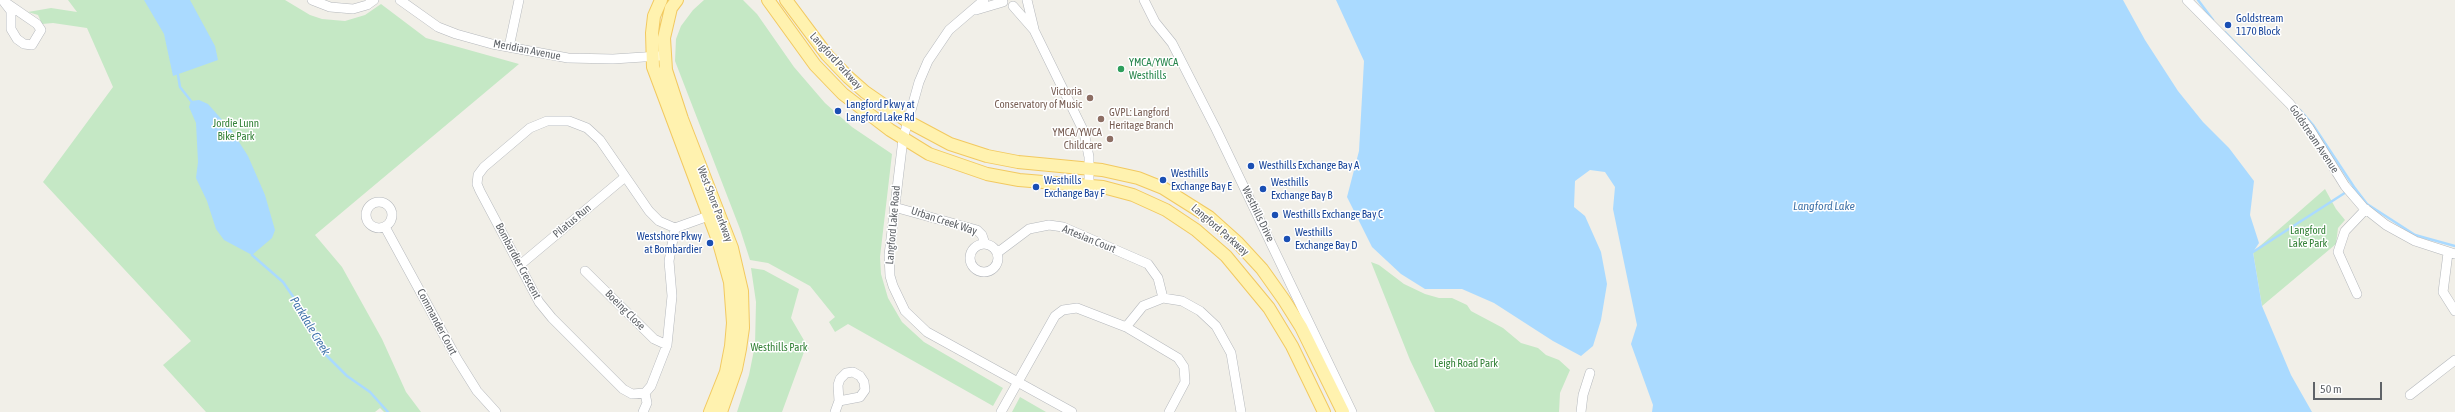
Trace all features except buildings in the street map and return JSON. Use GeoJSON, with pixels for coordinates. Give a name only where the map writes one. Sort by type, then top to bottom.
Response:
{"type":"FeatureCollection","features":[{"type":"Feature","properties":{"kind":"main road","name":"West Shore Parkway"},"geometry":{"type":"LineString","coordinates":[[661,0],[654,16],[652,57],[659,84],[714,214],[738,266],[743,305],[742,335],[736,369],[721,412]]}},
{"type":"Feature","properties":{"kind":"main road","name":"West Shore Parkway"},"geometry":{"type":"LineString","coordinates":[[677,0],[667,22],[664,56],[672,90],[714,214],[726,263],[733,323],[726,372],[710,412]]}},
{"type":"Feature","properties":{"kind":"main road","name":"Langford Parkway"},"geometry":{"type":"LineString","coordinates":[[768,0],[829,80],[853,102],[903,139],[929,154],[987,174],[1019,180],[1089,186],[1133,195],[1166,210],[1196,230],[1226,256],[1269,308],[1292,346],[1324,412]]}},
{"type":"Feature","properties":{"kind":"main road","name":"Langford Parkway"},"geometry":{"type":"LineString","coordinates":[[786,0],[827,55],[848,77],[878,102],[907,121],[950,144],[987,156],[1018,162],[1089,169],[1138,178],[1163,188],[1198,210],[1238,243],[1262,269],[1291,310],[1343,412]]}},
{"type":"Feature","properties":{"kind":"street"},"geometry":{"type":"LineString","coordinates":[[312,0],[330,7],[353,9],[368,5],[374,0]]}},
{"type":"Feature","properties":{"kind":"street","name":"Meridian Avenue"},"geometry":{"type":"LineString","coordinates":[[400,0],[438,27],[456,34],[509,47],[590,59],[664,56]]}},
{"type":"Feature","properties":{"kind":"street"},"geometry":{"type":"LineString","coordinates":[[509,47],[519,0]]}},
{"type":"Feature","properties":{"kind":"street","name":"Langford Lake Road"},"geometry":{"type":"LineString","coordinates":[[984,0],[949,30],[933,52],[919,82],[903,139],[894,207],[889,266],[893,286],[905,311],[927,332],[1072,412]]}},
{"type":"Feature","properties":{"kind":"street"},"geometry":{"type":"LineString","coordinates":[[1013,6],[1027,0],[1034,30],[1084,132],[1089,152],[1089,186]]}},
{"type":"Feature","properties":{"kind":"street","name":"Westhills Drive"},"geometry":{"type":"LineString","coordinates":[[1144,0],[1155,22],[1172,43],[1216,129],[1352,412]]}},
{"type":"Feature","properties":{"kind":"street","name":"Goldstream Avenue"},"geometry":{"type":"LineString","coordinates":[[2187,0],[2290,104],[2309,128],[2345,186],[2366,209],[2386,225],[2415,241],[2451,253]]}},
{"type":"Feature","properties":{"kind":"street"},"geometry":{"type":"LineString","coordinates":[[3,1],[37,24],[41,30],[32,45],[24,44],[16,39],[11,29],[11,11],[3,1]]}},
{"type":"Feature","properties":{"kind":"street"},"geometry":{"type":"LineString","coordinates":[[1002,1],[1013,6],[1034,30]]}},
{"type":"Feature","properties":{"kind":"street","name":"Langford Lake Road"},"geometry":{"type":"LineString","coordinates":[[973,11],[1002,1]]}},
{"type":"Feature","properties":{"kind":"street","name":"Bombardier Crescent"},"geometry":{"type":"LineString","coordinates":[[645,393],[632,394],[623,389],[552,318],[539,302],[480,191],[477,179],[484,167],[530,128],[546,121],[569,121],[579,124],[600,140],[653,216],[675,228]]}},
{"type":"Feature","properties":{"kind":"street","name":"Pilatus Run"},"geometry":{"type":"LineString","coordinates":[[520,265],[625,177]]}},
{"type":"Feature","properties":{"kind":"street","name":"Urban Creek Way"},"geometry":{"type":"LineString","coordinates":[[894,207],[977,230],[982,235],[985,244]]}},
{"type":"Feature","properties":{"kind":"street"},"geometry":{"type":"LineString","coordinates":[[2357,294],[2338,252],[2345,231],[2366,209]]}},
{"type":"Feature","properties":{"kind":"street"},"geometry":{"type":"LineString","coordinates":[[643,412],[647,403],[645,393],[655,379],[666,345],[672,303],[670,252],[675,228],[714,214]]}},
{"type":"Feature","properties":{"kind":"street","name":"Artesian Court"},"geometry":{"type":"LineString","coordinates":[[997,253],[1029,229],[1041,226],[1063,227],[1148,264],[1158,278],[1163,298]]}},
{"type":"Feature","properties":{"kind":"street","name":"Commander Court"},"geometry":{"type":"LineString","coordinates":[[385,227],[456,359],[477,391],[496,412]]}},
{"type":"Feature","properties":{"kind":"street"},"geometry":{"type":"LineString","coordinates":[[985,244],[993,248],[997,253],[997,263],[990,271],[979,271],[971,264],[971,253],[979,245],[985,244]]}},
{"type":"Feature","properties":{"kind":"street"},"geometry":{"type":"LineString","coordinates":[[2451,253],[2443,292],[2455,311]]}},
{"type":"Feature","properties":{"kind":"street","name":"Boeing Close"},"geometry":{"type":"LineString","coordinates":[[585,271],[654,339],[666,345]]}},
{"type":"Feature","properties":{"kind":"street"},"geometry":{"type":"LineString","coordinates":[[1126,327],[1143,306],[1163,298],[1182,301],[1208,318],[1222,335],[1231,353],[1241,412]]}},
{"type":"Feature","properties":{"kind":"street"},"geometry":{"type":"LineString","coordinates":[[1001,412],[1051,321],[1063,310],[1082,308],[1126,327],[1174,354],[1182,362],[1185,382],[1169,412]]}},
{"type":"Feature","properties":{"kind":"street"},"geometry":{"type":"LineString","coordinates":[[2410,395],[2455,360]]}},
{"type":"Feature","properties":{"kind":"street"},"geometry":{"type":"LineString","coordinates":[[1581,412],[1583,395],[1590,373]]}},
{"type":"Feature","properties":{"kind":"street"},"geometry":{"type":"LineString","coordinates":[[835,412],[839,401]]}},
{"type":"Feature","properties":{"kind":"green space","name":"Jordie Lunn Bike Park"},"geometry":{"type":"Polygon","coordinates":[[[68,0],[285,0],[310,15],[322,19],[345,21],[365,15],[381,4],[426,38],[519,64],[315,235],[342,267],[382,339],[406,392],[421,412],[384,412],[380,408],[375,412],[206,412],[163,365],[191,341],[43,182],[113,87],[87,28],[53,23],[42,24],[38,15],[28,12],[51,8],[77,12],[68,0]]]}},
{"type":"Feature","properties":{"kind":"green space"},"geometry":{"type":"Polygon","coordinates":[[[704,0],[743,0],[757,14],[794,67],[825,103],[852,127],[892,154],[880,257],[881,274],[888,298],[902,322],[924,342],[1003,388],[993,406],[848,324],[835,332],[829,322],[835,317],[810,286],[768,263],[750,260],[740,229],[675,61],[676,39],[681,26],[693,10],[704,0]]]}},
{"type":"Feature","properties":{"kind":"green space","name":"Langford Lake Park"},"geometry":{"type":"Polygon","coordinates":[[[2325,189],[2336,209],[2345,220],[2338,228],[2336,244],[2262,306],[2253,252],[2325,189]]]}},
{"type":"Feature","properties":{"kind":"green space","name":"Leigh Road Park"},"geometry":{"type":"Polygon","coordinates":[[[1371,262],[1379,265],[1404,284],[1425,294],[1439,298],[1452,298],[1467,305],[1471,311],[1503,328],[1521,343],[1538,348],[1546,355],[1559,360],[1570,370],[1560,393],[1559,412],[1435,412],[1410,360],[1371,262]]]}},
{"type":"Feature","properties":{"kind":"green space","name":"Westhills Park"},"geometry":{"type":"Polygon","coordinates":[[[751,268],[764,270],[799,289],[791,318],[809,349],[804,352],[782,412],[737,412],[749,375],[755,345],[756,302],[751,268]]]}},
{"type":"Feature","properties":{"kind":"green space"},"geometry":{"type":"Polygon","coordinates":[[[1020,397],[1046,412],[1012,412],[1020,397]]]}},
{"type":"Feature","properties":{"kind":"water"},"geometry":{"type":"Polygon","coordinates":[[[144,0],[190,0],[215,46],[218,60],[173,76],[164,34],[144,0]]]}},
{"type":"Feature","properties":{"kind":"water","name":"Langford Lake"},"geometry":{"type":"Polygon","coordinates":[[[1336,0],[2123,0],[2145,40],[2178,91],[2203,122],[2229,148],[2254,181],[2250,215],[2259,243],[2253,252],[2262,306],[2291,375],[2312,412],[1652,412],[1653,405],[1631,344],[1637,325],[1613,209],[1615,187],[1605,172],[1590,170],[1575,181],[1574,207],[1585,216],[1601,252],[1607,284],[1601,320],[1593,346],[1581,356],[1553,341],[1494,303],[1462,289],[1425,289],[1401,274],[1372,247],[1347,197],[1359,151],[1364,61],[1336,0]]]}},
{"type":"Feature","properties":{"kind":"water"},"geometry":{"type":"Polygon","coordinates":[[[199,100],[208,104],[232,131],[248,156],[265,195],[275,230],[272,238],[252,255],[224,240],[216,229],[207,201],[196,178],[198,162],[196,123],[189,107],[191,101],[199,100]]]}},
{"type":"Feature","properties":{"kind":"waterway"},"geometry":{"type":"LineString","coordinates":[[2198,0],[2213,20]]}},
{"type":"Feature","properties":{"kind":"waterway"},"geometry":{"type":"LineString","coordinates":[[2225,32],[2265,73]]}},
{"type":"Feature","properties":{"kind":"waterway","name":"Parkdale Creek"},"geometry":{"type":"LineString","coordinates":[[178,75],[180,87],[191,101]]}},
{"type":"Feature","properties":{"kind":"waterway"},"geometry":{"type":"LineString","coordinates":[[2300,110],[2313,125],[2354,187]]}},
{"type":"Feature","properties":{"kind":"waterway"},"geometry":{"type":"LineString","coordinates":[[2253,252],[2354,187],[2367,204],[2415,235],[2455,246]]}},
{"type":"Feature","properties":{"kind":"waterway","name":"Parkdale Creek"},"geometry":{"type":"LineString","coordinates":[[252,255],[283,282],[303,311],[326,355],[347,376],[370,392],[388,412]]}},
{"type":"Feature","properties":{"kind":"place","name":"Goldstream 1170 Block"},"geometry":{"type":"Point","coordinates":[2228,25]}},
{"type":"Feature","properties":{"kind":"place","name":"YMCA/YWCA Westhills"},"geometry":{"type":"Point","coordinates":[1121,69]}},
{"type":"Feature","properties":{"kind":"place","name":"Victoria Conservatory of Music"},"geometry":{"type":"Point","coordinates":[1090,98]}},
{"type":"Feature","properties":{"kind":"place","name":"Langford Pkwy at Langford Lake Rd"},"geometry":{"type":"Point","coordinates":[838,111]}},
{"type":"Feature","properties":{"kind":"place","name":"GVPL: Langford Heritage Branch"},"geometry":{"type":"Point","coordinates":[1101,119]}},
{"type":"Feature","properties":{"kind":"place","name":"YMCA/YWCA Childcare"},"geometry":{"type":"Point","coordinates":[1110,139]}},
{"type":"Feature","properties":{"kind":"place","name":"Westhills Exchange Bay A"},"geometry":{"type":"Point","coordinates":[1251,166]}},
{"type":"Feature","properties":{"kind":"place","name":"Westhills Exchange Bay E"},"geometry":{"type":"Point","coordinates":[1163,180]}},
{"type":"Feature","properties":{"kind":"place","name":"Westhills Exchange Bay F"},"geometry":{"type":"Point","coordinates":[1036,187]}},
{"type":"Feature","properties":{"kind":"place","name":"Westhills Exchange Bay B"},"geometry":{"type":"Point","coordinates":[1263,189]}},
{"type":"Feature","properties":{"kind":"place","name":"Westhills Exchange Bay C"},"geometry":{"type":"Point","coordinates":[1275,215]}},
{"type":"Feature","properties":{"kind":"place","name":"Westhills Exchange Bay D"},"geometry":{"type":"Point","coordinates":[1287,239]}},
{"type":"Feature","properties":{"kind":"place","name":"Westshore Pkwy at Bombardier"},"geometry":{"type":"Point","coordinates":[710,243]}}]}
